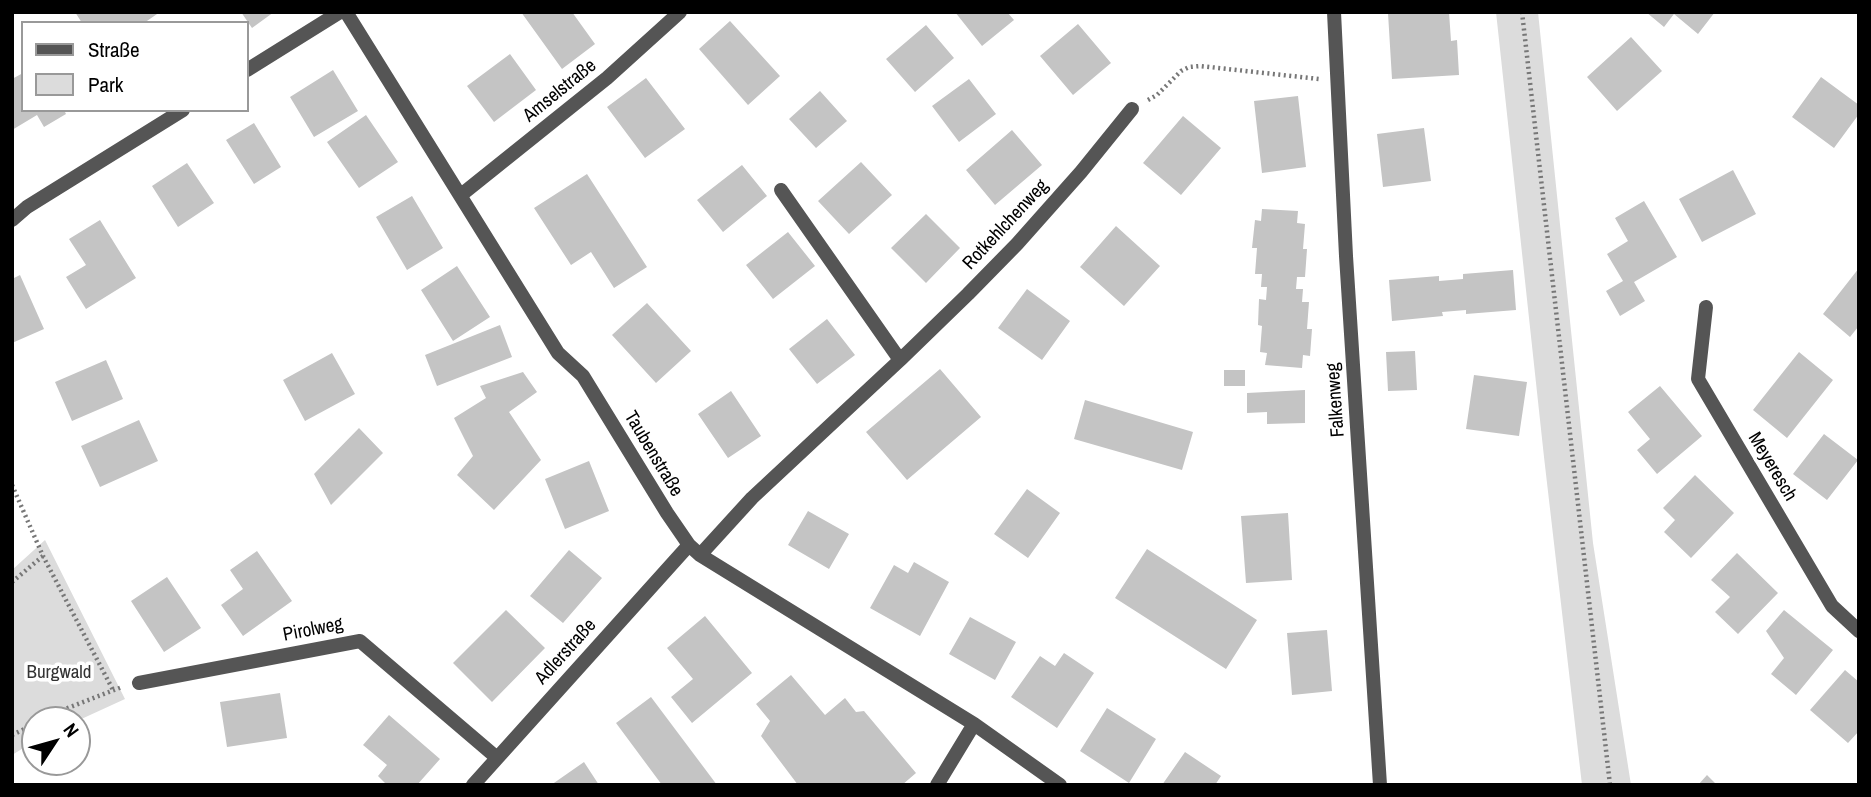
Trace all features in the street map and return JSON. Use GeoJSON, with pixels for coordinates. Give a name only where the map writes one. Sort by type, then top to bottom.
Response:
{"type":"FeatureCollection","features":[{"type":"Feature","properties":{"kind":"street"},"geometry":{"type":"LineString","coordinates":[[248,69],[340,12]]}},
{"type":"Feature","properties":{"kind":"street","name":"Taubenstraße"},"geometry":{"type":"LineString","coordinates":[[346,12],[558,353],[583,376],[667,513],[694,550],[974,724],[1060,785]]}},
{"type":"Feature","properties":{"kind":"street","name":"Amselstraße"},"geometry":{"type":"LineString","coordinates":[[461,195],[607,78],[680,12]]}},
{"type":"Feature","properties":{"kind":"street","name":"Falkenweg"},"geometry":{"type":"LineString","coordinates":[[1334,12],[1346,256],[1380,785]]}},
{"type":"Feature","properties":{"kind":"street","name":"Rotkehlchenweg"},"geometry":{"type":"LineString","coordinates":[[694,550],[900,360],[1017,244],[1132,109]]}},
{"type":"Feature","properties":{"kind":"street"},"geometry":{"type":"LineString","coordinates":[[12,219],[180,112]]}},
{"type":"Feature","properties":{"kind":"street"},"geometry":{"type":"LineString","coordinates":[[780,190],[900,360]]}},
{"type":"Feature","properties":{"kind":"street","name":"Meyeresch"},"geometry":{"type":"LineString","coordinates":[[1706,307],[1698,379],[1832,606],[1859,631]]}},
{"type":"Feature","properties":{"kind":"street","name":"Adlerstraße"},"geometry":{"type":"LineString","coordinates":[[473,785],[496,757],[694,550]]}},
{"type":"Feature","properties":{"kind":"street","name":"Pirolweg"},"geometry":{"type":"LineString","coordinates":[[139,683],[360,641],[496,757]]}},
{"type":"Feature","properties":{"kind":"street"},"geometry":{"type":"LineString","coordinates":[[937,785],[974,724]]}},
{"type":"Feature","properties":{"kind":"path"},"geometry":{"type":"LineString","coordinates":[[1522,12],[1610,785]]}},
{"type":"Feature","properties":{"kind":"path"},"geometry":{"type":"LineString","coordinates":[[1132,109],[1157,95],[1181,71],[1189,67],[1337,81]]}},
{"type":"Feature","properties":{"kind":"path"},"geometry":{"type":"LineString","coordinates":[[12,485],[43,556],[113,690],[73,706]]}},
{"type":"Feature","properties":{"kind":"path"},"geometry":{"type":"LineString","coordinates":[[12,582],[43,556]]}},
{"type":"Feature","properties":{"kind":"green space"},"geometry":{"type":"Polygon","coordinates":[[[1496,12],[1538,12],[1593,543],[1631,785],[1582,785],[1496,12]]]}},
{"type":"Feature","properties":{"kind":"green space","name":"Burgwald"},"geometry":{"type":"Polygon","coordinates":[[[45,540],[125,699],[91,715],[91,706],[21,706],[21,750],[12,755],[12,570],[45,540]]]}},
{"type":"Feature","properties":{"kind":"building"},"geometry":{"type":"Polygon","coordinates":[[[75,12],[160,12],[147,21],[81,21],[75,12]]]}},
{"type":"Feature","properties":{"kind":"building"},"geometry":{"type":"Polygon","coordinates":[[[241,12],[274,12],[252,28],[241,12]]]}},
{"type":"Feature","properties":{"kind":"building"},"geometry":{"type":"Polygon","coordinates":[[[521,12],[572,12],[595,44],[562,69],[521,12]]]}},
{"type":"Feature","properties":{"kind":"building"},"geometry":{"type":"Polygon","coordinates":[[[955,12],[1007,12],[1014,20],[982,46],[955,12]]]}},
{"type":"Feature","properties":{"kind":"building"},"geometry":{"type":"Polygon","coordinates":[[[1449,12],[1451,41],[1457,40],[1459,75],[1392,79],[1388,13],[1449,12]]]}},
{"type":"Feature","properties":{"kind":"building"},"geometry":{"type":"Polygon","coordinates":[[[1646,12],[1715,12],[1698,34],[1674,14],[1664,27],[1646,12]]]}},
{"type":"Feature","properties":{"kind":"building"},"geometry":{"type":"Polygon","coordinates":[[[730,21],[780,76],[748,105],[699,49],[730,21]]]}},
{"type":"Feature","properties":{"kind":"building"},"geometry":{"type":"Polygon","coordinates":[[[1078,24],[1111,63],[1073,95],[1040,56],[1078,24]]]}},
{"type":"Feature","properties":{"kind":"building"},"geometry":{"type":"Polygon","coordinates":[[[926,25],[954,58],[915,92],[886,59],[926,25]]]}},
{"type":"Feature","properties":{"kind":"building"},"geometry":{"type":"Polygon","coordinates":[[[1631,37],[1662,71],[1617,111],[1587,77],[1631,37]]]}},
{"type":"Feature","properties":{"kind":"building"},"geometry":{"type":"Polygon","coordinates":[[[510,54],[536,90],[494,122],[467,86],[510,54]]]}},
{"type":"Feature","properties":{"kind":"building"},"geometry":{"type":"Polygon","coordinates":[[[333,70],[358,111],[314,137],[290,97],[333,70]]]}},
{"type":"Feature","properties":{"kind":"building"},"geometry":{"type":"Polygon","coordinates":[[[21,74],[21,112],[66,114],[44,127],[37,115],[12,130],[12,79],[21,74]]]}},
{"type":"Feature","properties":{"kind":"building"},"geometry":{"type":"Polygon","coordinates":[[[1821,77],[1859,105],[1859,114],[1834,148],[1792,117],[1821,77]]]}},
{"type":"Feature","properties":{"kind":"building"},"geometry":{"type":"Polygon","coordinates":[[[646,78],[685,129],[645,158],[607,107],[646,78]]]}},
{"type":"Feature","properties":{"kind":"building"},"geometry":{"type":"Polygon","coordinates":[[[969,79],[996,114],[959,142],[932,106],[969,79]]]}},
{"type":"Feature","properties":{"kind":"building"},"geometry":{"type":"Polygon","coordinates":[[[820,91],[847,121],[816,148],[789,119],[820,91]]]}},
{"type":"Feature","properties":{"kind":"building"},"geometry":{"type":"Polygon","coordinates":[[[1298,96],[1306,167],[1262,173],[1254,101],[1298,96]]]}},
{"type":"Feature","properties":{"kind":"building"},"geometry":{"type":"Polygon","coordinates":[[[366,115],[398,162],[359,188],[327,142],[366,115]]]}},
{"type":"Feature","properties":{"kind":"building"},"geometry":{"type":"Polygon","coordinates":[[[1183,116],[1221,148],[1181,195],[1143,163],[1183,116]]]}},
{"type":"Feature","properties":{"kind":"building"},"geometry":{"type":"Polygon","coordinates":[[[254,123],[281,167],[254,184],[226,140],[254,123]]]}},
{"type":"Feature","properties":{"kind":"building"},"geometry":{"type":"Polygon","coordinates":[[[1424,128],[1431,181],[1383,187],[1377,134],[1424,128]]]}},
{"type":"Feature","properties":{"kind":"building"},"geometry":{"type":"Polygon","coordinates":[[[1012,130],[1042,165],[995,205],[966,170],[1012,130]]]}},
{"type":"Feature","properties":{"kind":"building"},"geometry":{"type":"Polygon","coordinates":[[[861,162],[892,195],[849,234],[818,201],[861,162]]]}},
{"type":"Feature","properties":{"kind":"building"},"geometry":{"type":"Polygon","coordinates":[[[187,163],[214,203],[178,227],[152,186],[187,163]]]}},
{"type":"Feature","properties":{"kind":"building"},"geometry":{"type":"Polygon","coordinates":[[[742,165],[767,196],[723,232],[697,200],[742,165]]]}},
{"type":"Feature","properties":{"kind":"building"},"geometry":{"type":"Polygon","coordinates":[[[1733,170],[1756,214],[1702,242],[1679,199],[1733,170]]]}},
{"type":"Feature","properties":{"kind":"building"},"geometry":{"type":"Polygon","coordinates":[[[587,174],[647,267],[614,288],[591,252],[571,265],[534,208],[587,174]]]}},
{"type":"Feature","properties":{"kind":"building"},"geometry":{"type":"Polygon","coordinates":[[[412,196],[443,248],[407,270],[376,217],[412,196]]]}},
{"type":"Feature","properties":{"kind":"building"},"geometry":{"type":"Polygon","coordinates":[[[1644,201],[1677,257],[1634,282],[1645,301],[1620,316],[1606,291],[1623,281],[1607,254],[1628,241],[1615,218],[1644,201]]]}},
{"type":"Feature","properties":{"kind":"building"},"geometry":{"type":"Polygon","coordinates":[[[1262,209],[1298,211],[1297,223],[1305,224],[1305,277],[1297,277],[1296,289],[1303,289],[1302,302],[1309,302],[1307,329],[1312,329],[1310,356],[1303,355],[1302,368],[1265,365],[1267,353],[1260,352],[1262,326],[1258,325],[1259,299],[1266,300],[1267,287],[1261,287],[1262,274],[1255,274],[1257,248],[1252,248],[1255,220],[1261,221],[1262,209]]]}},
{"type":"Feature","properties":{"kind":"building"},"geometry":{"type":"Polygon","coordinates":[[[926,214],[960,248],[926,283],[891,248],[926,214]]]}},
{"type":"Feature","properties":{"kind":"building"},"geometry":{"type":"Polygon","coordinates":[[[100,220],[136,278],[86,309],[66,277],[86,265],[69,239],[100,220]]]}},
{"type":"Feature","properties":{"kind":"building"},"geometry":{"type":"Polygon","coordinates":[[[1116,226],[1160,266],[1124,306],[1080,267],[1116,226]]]}},
{"type":"Feature","properties":{"kind":"building"},"geometry":{"type":"Polygon","coordinates":[[[788,232],[815,266],[773,299],[746,265],[788,232]]]}},
{"type":"Feature","properties":{"kind":"building"},"geometry":{"type":"Polygon","coordinates":[[[457,266],[490,317],[453,341],[421,290],[457,266]]]}},
{"type":"Feature","properties":{"kind":"building"},"geometry":{"type":"Polygon","coordinates":[[[1859,268],[1859,328],[1850,337],[1823,314],[1859,268]]]}},
{"type":"Feature","properties":{"kind":"building"},"geometry":{"type":"Polygon","coordinates":[[[1513,270],[1516,310],[1466,314],[1466,310],[1442,312],[1443,316],[1392,321],[1389,280],[1439,276],[1439,281],[1463,279],[1463,274],[1513,270]]]}},
{"type":"Feature","properties":{"kind":"building"},"geometry":{"type":"Polygon","coordinates":[[[20,275],[44,329],[12,343],[12,279],[20,275]]]}},
{"type":"Feature","properties":{"kind":"building"},"geometry":{"type":"Polygon","coordinates":[[[1027,289],[1070,321],[1042,360],[998,328],[1027,289]]]}},
{"type":"Feature","properties":{"kind":"building"},"geometry":{"type":"Polygon","coordinates":[[[647,303],[691,351],[656,383],[612,335],[647,303]]]}},
{"type":"Feature","properties":{"kind":"building"},"geometry":{"type":"Polygon","coordinates":[[[827,319],[855,355],[817,384],[789,349],[827,319]]]}},
{"type":"Feature","properties":{"kind":"building"},"geometry":{"type":"Polygon","coordinates":[[[500,325],[512,357],[437,386],[425,355],[500,325]]]}},
{"type":"Feature","properties":{"kind":"building"},"geometry":{"type":"Polygon","coordinates":[[[1415,351],[1417,390],[1388,391],[1386,352],[1415,351]]]}},
{"type":"Feature","properties":{"kind":"building"},"geometry":{"type":"Polygon","coordinates":[[[1799,352],[1833,380],[1787,438],[1753,410],[1799,352]]]}},
{"type":"Feature","properties":{"kind":"building"},"geometry":{"type":"Polygon","coordinates":[[[332,353],[355,394],[305,421],[283,380],[332,353]]]}},
{"type":"Feature","properties":{"kind":"building"},"geometry":{"type":"Polygon","coordinates":[[[106,360],[123,399],[72,421],[55,382],[106,360]]]}},
{"type":"Feature","properties":{"kind":"building"},"geometry":{"type":"Polygon","coordinates":[[[940,369],[981,417],[907,480],[866,432],[940,369]]]}},
{"type":"Feature","properties":{"kind":"building"},"geometry":{"type":"Polygon","coordinates":[[[1224,370],[1245,370],[1245,386],[1224,386],[1224,370]]]}},
{"type":"Feature","properties":{"kind":"building"},"geometry":{"type":"Polygon","coordinates":[[[523,372],[537,392],[509,412],[541,460],[494,510],[457,475],[473,456],[454,418],[486,398],[480,386],[523,372]]]}},
{"type":"Feature","properties":{"kind":"building"},"geometry":{"type":"Polygon","coordinates":[[[1474,375],[1527,382],[1519,436],[1466,429],[1474,375]]]}},
{"type":"Feature","properties":{"kind":"building"},"geometry":{"type":"Polygon","coordinates":[[[1660,386],[1702,436],[1657,474],[1637,450],[1650,439],[1628,412],[1660,386]]]}},
{"type":"Feature","properties":{"kind":"building"},"geometry":{"type":"Polygon","coordinates":[[[1305,390],[1305,423],[1267,424],[1267,412],[1247,413],[1247,393],[1305,390]]]}},
{"type":"Feature","properties":{"kind":"building"},"geometry":{"type":"Polygon","coordinates":[[[731,391],[761,436],[728,458],[698,414],[731,391]]]}},
{"type":"Feature","properties":{"kind":"building"},"geometry":{"type":"Polygon","coordinates":[[[1085,400],[1193,432],[1182,470],[1074,439],[1085,400]]]}},
{"type":"Feature","properties":{"kind":"building"},"geometry":{"type":"Polygon","coordinates":[[[139,420],[158,461],[100,487],[81,446],[139,420]]]}},
{"type":"Feature","properties":{"kind":"building"},"geometry":{"type":"Polygon","coordinates":[[[359,428],[383,453],[331,505],[314,474],[359,428]]]}},
{"type":"Feature","properties":{"kind":"building"},"geometry":{"type":"Polygon","coordinates":[[[1824,434],[1858,460],[1827,500],[1793,474],[1824,434]]]}},
{"type":"Feature","properties":{"kind":"building"},"geometry":{"type":"Polygon","coordinates":[[[589,461],[609,511],[565,529],[545,479],[589,461]]]}},
{"type":"Feature","properties":{"kind":"building"},"geometry":{"type":"Polygon","coordinates":[[[1695,475],[1734,513],[1691,558],[1664,532],[1675,520],[1663,508],[1695,475]]]}},
{"type":"Feature","properties":{"kind":"building"},"geometry":{"type":"Polygon","coordinates":[[[1027,489],[1060,513],[1028,558],[994,534],[1027,489]]]}},
{"type":"Feature","properties":{"kind":"building"},"geometry":{"type":"Polygon","coordinates":[[[808,511],[849,534],[829,569],[788,545],[808,511]]]}},
{"type":"Feature","properties":{"kind":"building"},"geometry":{"type":"Polygon","coordinates":[[[1288,513],[1292,580],[1246,583],[1241,516],[1288,513]]]}},
{"type":"Feature","properties":{"kind":"building"},"geometry":{"type":"Polygon","coordinates":[[[1147,549],[1257,620],[1226,669],[1115,598],[1147,549]]]}},
{"type":"Feature","properties":{"kind":"building"},"geometry":{"type":"Polygon","coordinates":[[[569,550],[602,578],[563,623],[530,596],[569,550]]]}},
{"type":"Feature","properties":{"kind":"building"},"geometry":{"type":"Polygon","coordinates":[[[257,551],[292,601],[243,636],[221,605],[243,589],[230,570],[257,551]]]}},
{"type":"Feature","properties":{"kind":"building"},"geometry":{"type":"Polygon","coordinates":[[[1737,553],[1778,593],[1738,634],[1715,612],[1730,597],[1711,580],[1737,553]]]}},
{"type":"Feature","properties":{"kind":"building"},"geometry":{"type":"Polygon","coordinates":[[[914,562],[949,582],[920,636],[870,608],[894,565],[908,573],[914,562]]]}},
{"type":"Feature","properties":{"kind":"building"},"geometry":{"type":"Polygon","coordinates":[[[167,577],[201,628],[164,652],[131,601],[167,577]]]}},
{"type":"Feature","properties":{"kind":"building"},"geometry":{"type":"Polygon","coordinates":[[[506,610],[545,648],[492,702],[453,663],[506,610]]]}},
{"type":"Feature","properties":{"kind":"building"},"geometry":{"type":"Polygon","coordinates":[[[1784,610],[1833,650],[1796,695],[1771,674],[1784,658],[1766,631],[1784,610]]]}},
{"type":"Feature","properties":{"kind":"building"},"geometry":{"type":"Polygon","coordinates":[[[705,616],[752,673],[692,723],[671,697],[693,679],[667,648],[705,616]]]}},
{"type":"Feature","properties":{"kind":"building"},"geometry":{"type":"Polygon","coordinates":[[[970,617],[1016,642],[995,680],[949,654],[970,617]]]}},
{"type":"Feature","properties":{"kind":"building"},"geometry":{"type":"Polygon","coordinates":[[[1327,630],[1332,691],[1292,695],[1287,633],[1327,630]]]}},
{"type":"Feature","properties":{"kind":"building"},"geometry":{"type":"Polygon","coordinates":[[[1064,653],[1094,673],[1057,728],[1011,697],[1040,656],[1055,666],[1064,653]]]}},
{"type":"Feature","properties":{"kind":"building"},"geometry":{"type":"Polygon","coordinates":[[[1845,670],[1859,682],[1859,731],[1848,743],[1810,710],[1845,670]]]}},
{"type":"Feature","properties":{"kind":"building"},"geometry":{"type":"Polygon","coordinates":[[[791,675],[825,715],[845,698],[856,712],[864,711],[916,773],[902,785],[798,785],[761,736],[770,721],[756,704],[791,675]]]}},
{"type":"Feature","properties":{"kind":"building"},"geometry":{"type":"Polygon","coordinates":[[[280,693],[287,738],[227,747],[220,702],[280,693]]]}},
{"type":"Feature","properties":{"kind":"building"},"geometry":{"type":"Polygon","coordinates":[[[651,697],[717,785],[662,785],[616,723],[651,697]]]}},
{"type":"Feature","properties":{"kind":"building"},"geometry":{"type":"Polygon","coordinates":[[[1107,708],[1156,739],[1129,783],[1080,751],[1107,708]]]}},
{"type":"Feature","properties":{"kind":"building"},"geometry":{"type":"Polygon","coordinates":[[[389,715],[440,759],[417,785],[387,785],[378,776],[387,765],[363,745],[389,715]]]}},
{"type":"Feature","properties":{"kind":"building"},"geometry":{"type":"Polygon","coordinates":[[[1185,752],[1221,776],[1215,785],[1162,785],[1185,752]]]}},
{"type":"Feature","properties":{"kind":"building"},"geometry":{"type":"Polygon","coordinates":[[[584,762],[599,785],[551,785],[584,762]]]}},
{"type":"Feature","properties":{"kind":"building"},"geometry":{"type":"Polygon","coordinates":[[[1707,775],[1717,785],[1698,785],[1707,775]]]}}]}
